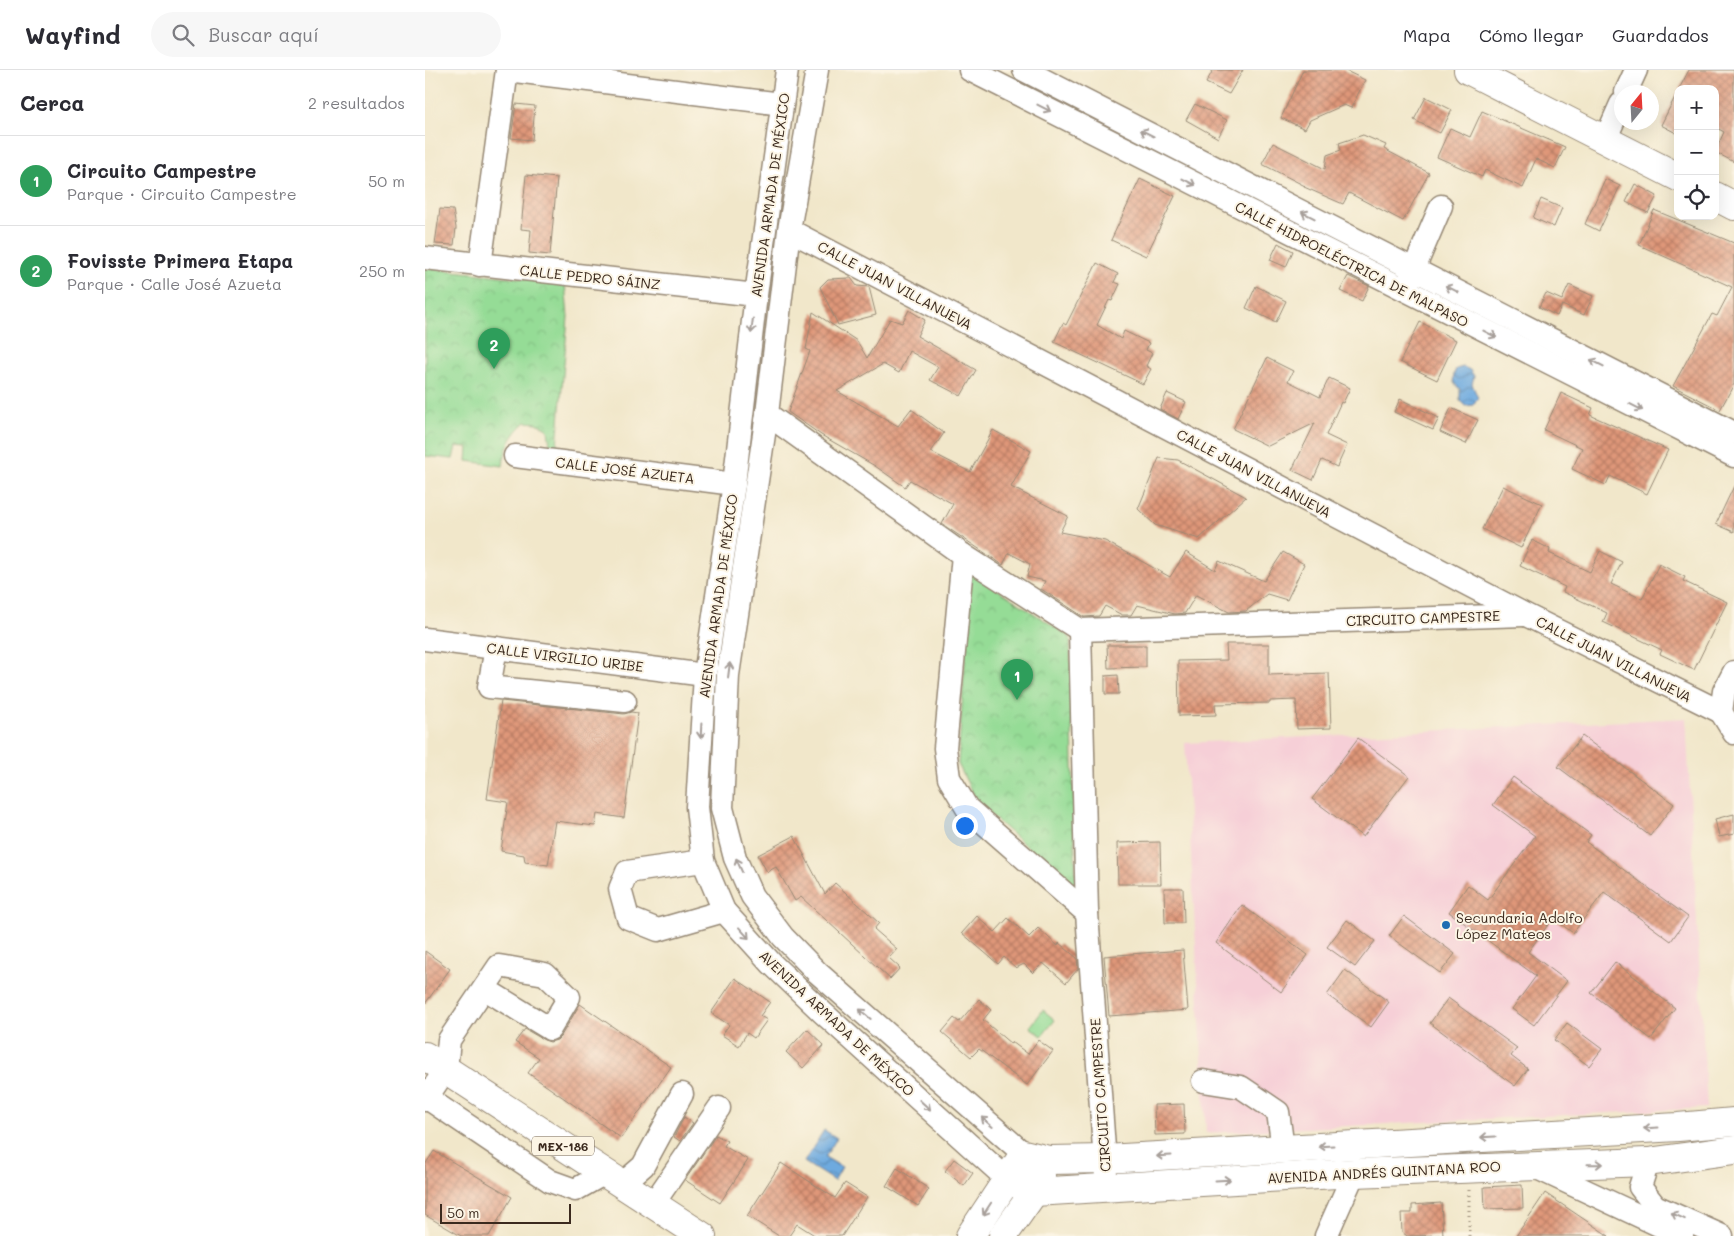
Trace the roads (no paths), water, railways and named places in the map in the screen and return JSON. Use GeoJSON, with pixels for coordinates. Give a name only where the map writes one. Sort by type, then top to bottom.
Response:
{"type":"FeatureCollection","features":[{"type":"Feature","properties":{"kind":"main road"},"geometry":{"type":"LineString","coordinates":[[1467,70],[1674,175]]}},
{"type":"Feature","properties":{"kind":"main road"},"geometry":{"type":"LineString","coordinates":[[1719,198],[1734,206]]}},
{"type":"Feature","properties":{"kind":"main road","name":"MEX-186"},"geometry":{"type":"LineString","coordinates":[[435,1063],[702,1236]]}},
{"type":"Feature","properties":{"kind":"main road","name":"AVENIDA ANDRÉS QUINTANA ROO"},"geometry":{"type":"LineString","coordinates":[[1036,1157],[1105,1159],[1678,1127],[1734,1122]]}},
{"type":"Feature","properties":{"kind":"main road"},"geometry":{"type":"LineString","coordinates":[[1678,1127],[1683,1157]]}},
{"type":"Feature","properties":{"kind":"main road","name":"AVENIDA ANDRÉS QUINTANA ROO"},"geometry":{"type":"LineString","coordinates":[[1035,1192],[1354,1172],[1648,1162],[1734,1150]]}},
{"type":"Feature","properties":{"kind":"main road"},"geometry":{"type":"LineString","coordinates":[[970,1236],[1007,1179],[1036,1157]]}},
{"type":"Feature","properties":{"kind":"main road"},"geometry":{"type":"LineString","coordinates":[[1003,1236],[1035,1192],[1036,1157]]}},
{"type":"Feature","properties":{"kind":"main road","name":"AVENIDA ARMADA DE MÉXICO"},"geometry":{"type":"LineString","coordinates":[[1007,1179],[1035,1192]]}},
{"type":"Feature","properties":{"kind":"street"},"geometry":{"type":"LineString","coordinates":[[480,265],[507,70],[587,74],[782,104]]}},
{"type":"Feature","properties":{"kind":"street","name":"AVENIDA ARMADA DE MÉXICO"},"geometry":{"type":"LineString","coordinates":[[787,70],[756,295],[734,484],[705,675],[697,807],[703,861],[724,911],[772,964],[821,1012],[1007,1179]]}},
{"type":"Feature","properties":{"kind":"street","name":"AVENIDA ARMADA DE MÉXICO"},"geometry":{"type":"LineString","coordinates":[[817,70],[789,230],[767,414],[728,675],[723,808],[735,858],[752,896],[783,937],[818,973],[1036,1157]]}},
{"type":"Feature","properties":{"kind":"street","name":"CALLE HIDROELÉCTRICA DE MALPASO"},"geometry":{"type":"LineString","coordinates":[[970,70],[1734,456]]}},
{"type":"Feature","properties":{"kind":"street"},"geometry":{"type":"LineString","coordinates":[[1629,85],[1636,70]]}},
{"type":"Feature","properties":{"kind":"street"},"geometry":{"type":"LineString","coordinates":[[1023,97],[1032,72]]}},
{"type":"Feature","properties":{"kind":"street","name":"CALLE HIDROELÉCTRICA DE MALPASO"},"geometry":{"type":"LineString","coordinates":[[1032,72],[1734,433]]}},
{"type":"Feature","properties":{"kind":"street"},"geometry":{"type":"LineString","coordinates":[[1605,140],[1614,120]]}},
{"type":"Feature","properties":{"kind":"street"},"geometry":{"type":"LineString","coordinates":[[1405,291],[1441,206]]}},
{"type":"Feature","properties":{"kind":"street","name":"CALLE JUAN VILLANUEVA"},"geometry":{"type":"LineString","coordinates":[[789,230],[1526,615],[1721,712]]}},
{"type":"Feature","properties":{"kind":"street","name":"CALLE PEDRO SÁINZ"},"geometry":{"type":"LineString","coordinates":[[425,258],[756,295]]}},
{"type":"Feature","properties":{"kind":"street"},"geometry":{"type":"LineString","coordinates":[[767,414],[963,555],[1080,630]]}},
{"type":"Feature","properties":{"kind":"street","name":"CALLE JOSÉ AZUETA"},"geometry":{"type":"LineString","coordinates":[[515,456],[734,484]]}},
{"type":"Feature","properties":{"kind":"street"},"geometry":{"type":"LineString","coordinates":[[963,555],[945,748],[949,778],[967,808],[1087,913]]}},
{"type":"Feature","properties":{"kind":"street","name":"CIRCUITO CAMPESTRE"},"geometry":{"type":"LineString","coordinates":[[1106,1187],[1087,913],[1080,630],[1526,615]]}},
{"type":"Feature","properties":{"kind":"street","name":"CALLE VIRGILIO URIBE"},"geometry":{"type":"LineString","coordinates":[[425,639],[705,675]]}},
{"type":"Feature","properties":{"kind":"street"},"geometry":{"type":"LineString","coordinates":[[496,648],[489,687],[625,701]]}},
{"type":"Feature","properties":{"kind":"street"},"geometry":{"type":"LineString","coordinates":[[1734,672],[1724,691],[1721,712],[1734,733]]}},
{"type":"Feature","properties":{"kind":"street"},"geometry":{"type":"LineString","coordinates":[[703,861],[627,872],[620,889],[629,918],[657,930],[724,911]]}},
{"type":"Feature","properties":{"kind":"street"},"geometry":{"type":"LineString","coordinates":[[485,989],[435,1063],[426,1099],[550,1182],[575,1190],[643,1166],[682,1094]]}},
{"type":"Feature","properties":{"kind":"street"},"geometry":{"type":"LineString","coordinates":[[1203,1081],[1241,1087],[1278,1112],[1283,1149]]}},
{"type":"Feature","properties":{"kind":"street"},"geometry":{"type":"LineString","coordinates":[[653,1204],[719,1108]]}},
{"type":"Feature","properties":{"kind":"street"},"geometry":{"type":"LineString","coordinates":[[1648,1162],[1640,1187],[1652,1213],[1677,1235]]}},
{"type":"Feature","properties":{"kind":"street"},"geometry":{"type":"LineString","coordinates":[[1532,1165],[1652,1213],[1722,1236]]}},
{"type":"Feature","properties":{"kind":"street"},"geometry":{"type":"LineString","coordinates":[[1326,1236],[1354,1172]]}},
{"type":"Feature","properties":{"kind":"water"},"geometry":{"type":"Polygon","coordinates":[[[1463,367],[1470,370],[1474,376],[1472,384],[1478,398],[1473,405],[1465,406],[1460,401],[1460,389],[1453,380],[1456,369],[1463,367]]]}},
{"type":"Feature","properties":{"kind":"water"},"geometry":{"type":"Polygon","coordinates":[[[824,1130],[837,1138],[825,1157],[842,1167],[834,1181],[804,1162],[824,1130]]]}},
{"type":"Feature","properties":{"kind":"place","name":"Fovisste Primera Etapa"},"geometry":{"type":"Point","coordinates":[494,369]}},
{"type":"Feature","properties":{"kind":"place","name":"Circuito Campestre"},"geometry":{"type":"Point","coordinates":[1017,700]}},
{"type":"Feature","properties":{"kind":"place","name":"Secundaria Adolfo López Mateos"},"geometry":{"type":"Point","coordinates":[1446,925]}}]}
